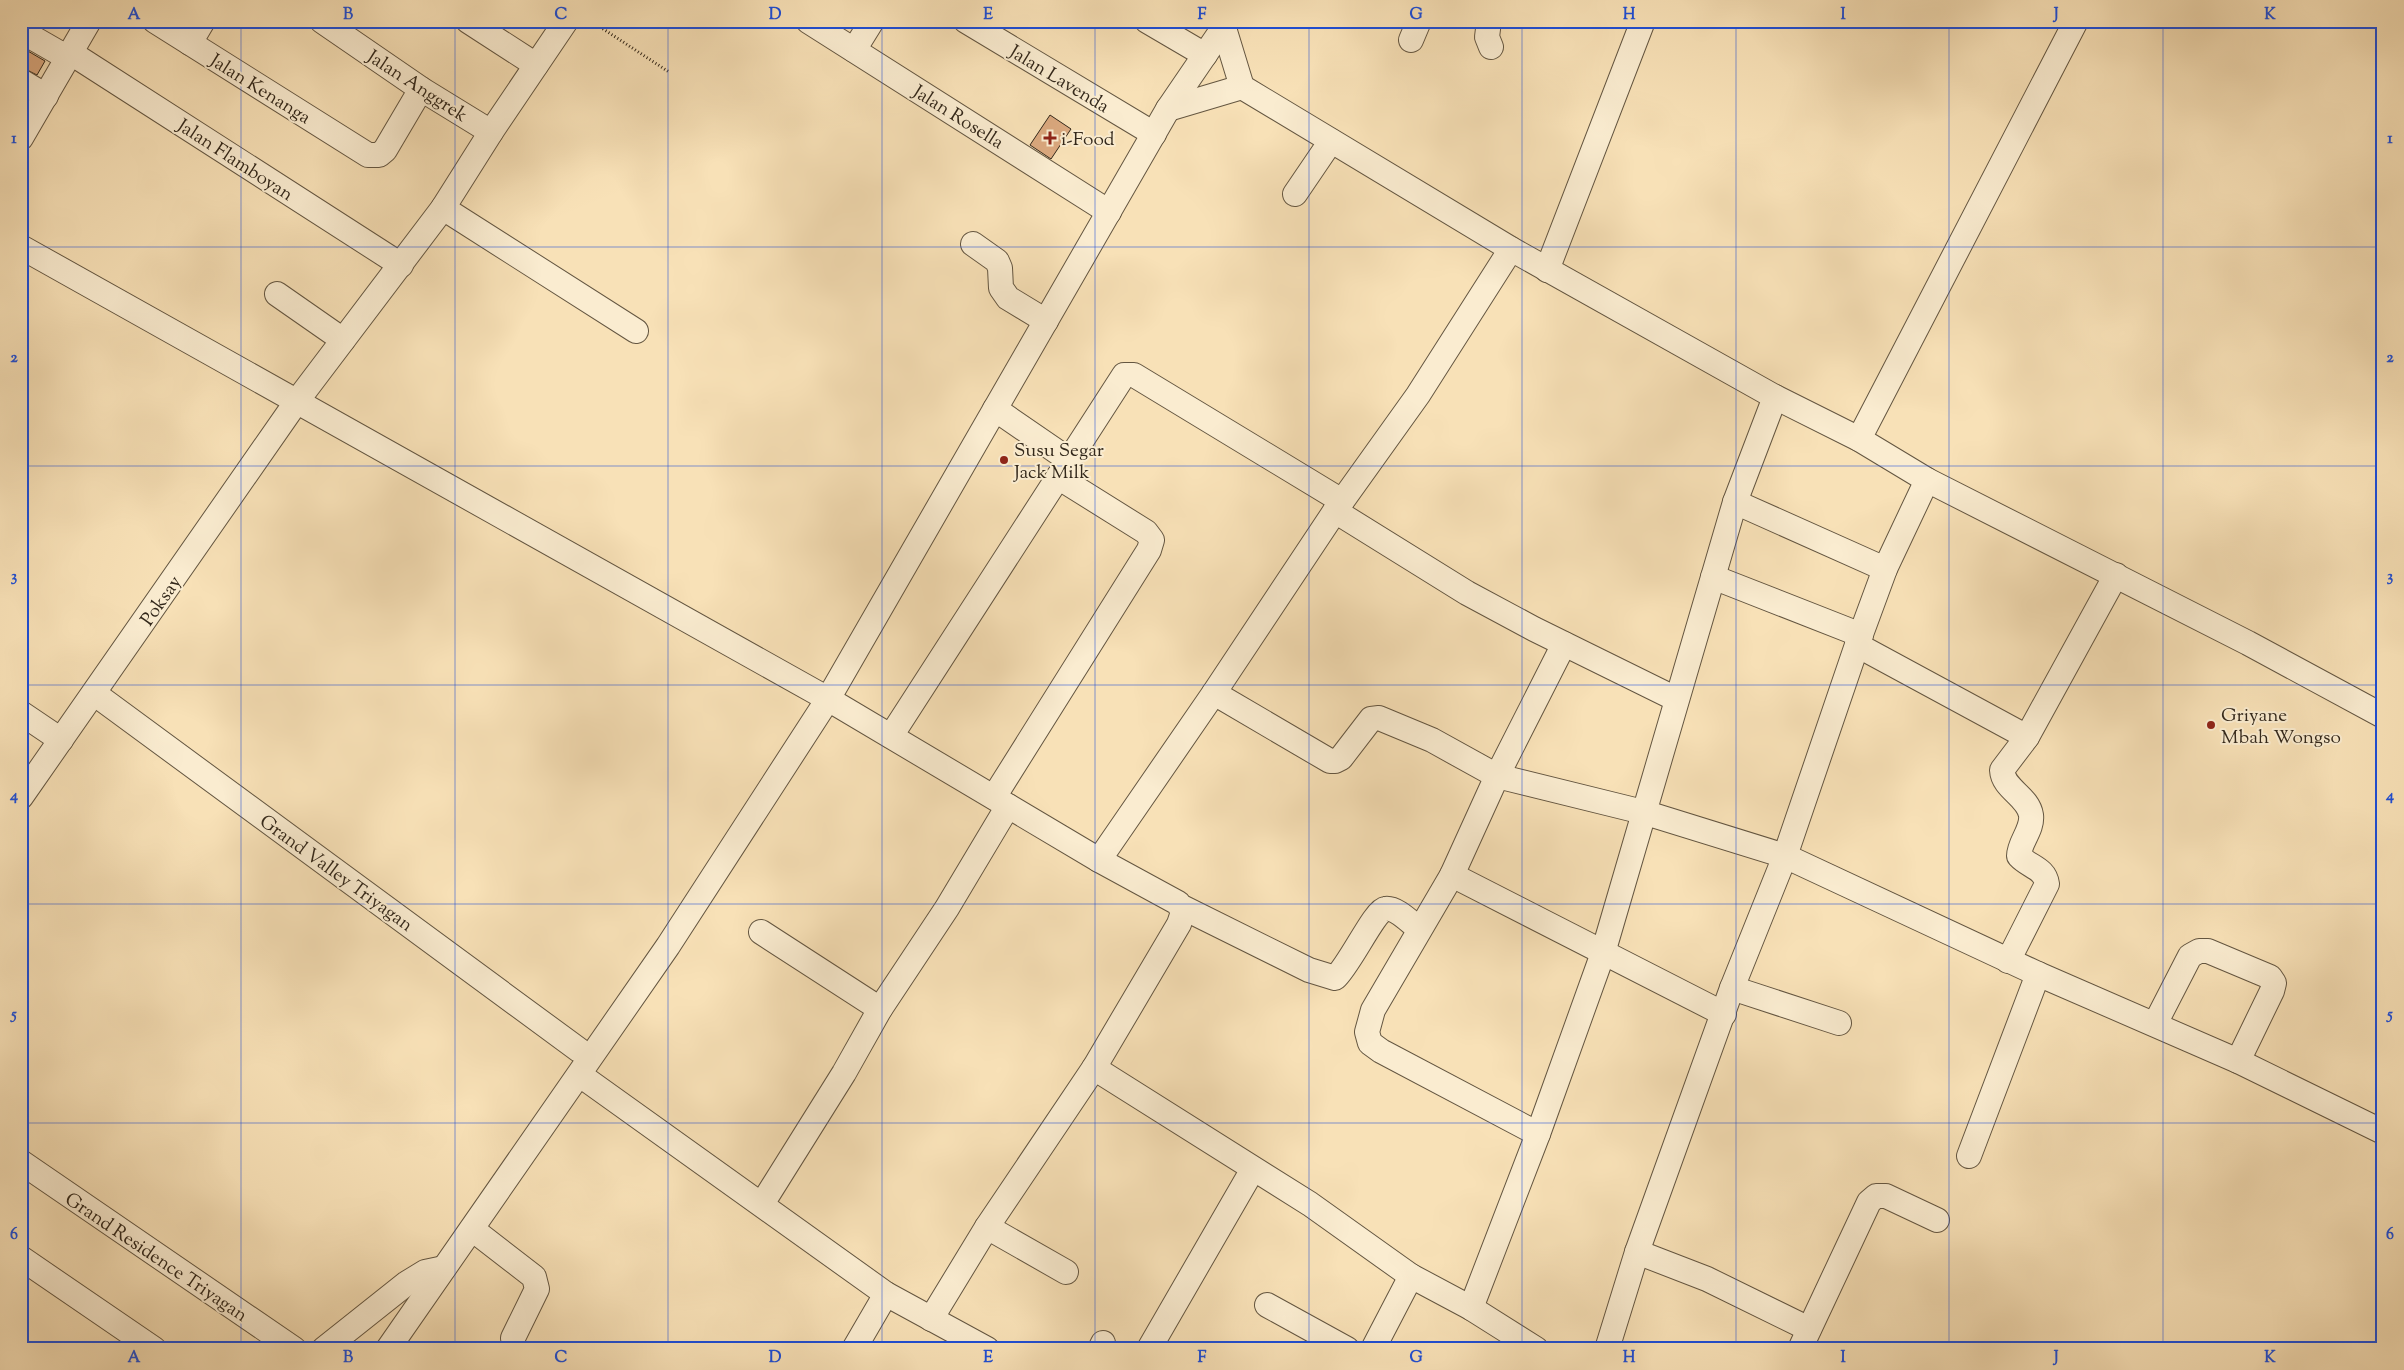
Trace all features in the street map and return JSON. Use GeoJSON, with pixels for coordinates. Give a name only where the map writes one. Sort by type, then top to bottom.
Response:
{"type":"FeatureCollection","features":[{"type":"Feature","properties":{"kind":"street"},"geometry":{"type":"LineString","coordinates":[[21,138],[89,21]]}},
{"type":"Feature","properties":{"kind":"street","name":"Jalan Kenanga"},"geometry":{"type":"LineString","coordinates":[[155,21],[368,156],[379,155],[385,150],[421,89]]}},
{"type":"Feature","properties":{"kind":"street"},"geometry":{"type":"LineString","coordinates":[[190,43],[204,21]]}},
{"type":"Feature","properties":{"kind":"street","name":"Jalan Anggrek"},"geometry":{"type":"LineString","coordinates":[[322,21],[421,89],[491,132]]}},
{"type":"Feature","properties":{"kind":"street"},"geometry":{"type":"LineString","coordinates":[[468,21],[536,65]]}},
{"type":"Feature","properties":{"kind":"street","name":"Poksay"},"geometry":{"type":"LineString","coordinates":[[21,797],[95,694],[297,401],[443,208],[491,132],[566,21]]}},
{"type":"Feature","properties":{"kind":"street","name":"Jalan Rosella"},"geometry":{"type":"LineString","coordinates":[[808,21],[1109,212]]}},
{"type":"Feature","properties":{"kind":"street"},"geometry":{"type":"LineString","coordinates":[[854,50],[872,21]]}},
{"type":"Feature","properties":{"kind":"street","name":"Jalan Lavenda"},"geometry":{"type":"LineString","coordinates":[[966,21],[1154,134]]}},
{"type":"Feature","properties":{"kind":"street"},"geometry":{"type":"LineString","coordinates":[[1147,21],[1205,55]]}},
{"type":"Feature","properties":{"kind":"street"},"geometry":{"type":"LineString","coordinates":[[1489,21],[1487,37],[1491,47]]}},
{"type":"Feature","properties":{"kind":"street"},"geometry":{"type":"LineString","coordinates":[[1547,270],[1643,21]]}},
{"type":"Feature","properties":{"kind":"street"},"geometry":{"type":"LineString","coordinates":[[1859,438],[2076,21]]}},
{"type":"Feature","properties":{"kind":"street"},"geometry":{"type":"LineString","coordinates":[[388,1349],[668,946],[828,699],[1168,109],[1226,24]]}},
{"type":"Feature","properties":{"kind":"street"},"geometry":{"type":"LineString","coordinates":[[1226,24],[1242,87],[1511,250],[1775,397],[1859,438],[1927,480],[2116,575],[2383,716]]}},
{"type":"Feature","properties":{"kind":"street","name":"Jalan Flamboyan"},"geometry":{"type":"LineString","coordinates":[[21,31],[69,56],[400,265]]}},
{"type":"Feature","properties":{"kind":"street"},"geometry":{"type":"LineString","coordinates":[[21,81],[46,96]]}},
{"type":"Feature","properties":{"kind":"street"},"geometry":{"type":"LineString","coordinates":[[1168,109],[1242,87]]}},
{"type":"Feature","properties":{"kind":"street"},"geometry":{"type":"LineString","coordinates":[[1294,194],[1331,141]]}},
{"type":"Feature","properties":{"kind":"street"},"geometry":{"type":"LineString","coordinates":[[443,208],[636,331]]}},
{"type":"Feature","properties":{"kind":"street"},"geometry":{"type":"LineString","coordinates":[[973,244],[996,261],[1000,268],[1001,288],[1008,298],[1046,321]]}},
{"type":"Feature","properties":{"kind":"street"},"geometry":{"type":"LineString","coordinates":[[21,247],[828,699],[1182,907],[1309,970],[1335,978],[1343,971],[1355,953],[1377,913],[1385,908],[1392,910],[1419,929]]}},
{"type":"Feature","properties":{"kind":"street"},"geometry":{"type":"LineString","coordinates":[[1100,860],[1339,506],[1418,395],[1511,250]]}},
{"type":"Feature","properties":{"kind":"street"},"geometry":{"type":"LineString","coordinates":[[277,294],[343,340]]}},
{"type":"Feature","properties":{"kind":"street"},"geometry":{"type":"LineString","coordinates":[[891,736],[1121,378],[1124,375],[1130,374],[1339,506],[1467,593],[1564,644],[1676,698]]}},
{"type":"Feature","properties":{"kind":"street"},"geometry":{"type":"LineString","coordinates":[[1471,1308],[1538,1134],[1603,953],[1676,698],[1735,502],[1775,397]]}},
{"type":"Feature","properties":{"kind":"street"},"geometry":{"type":"LineString","coordinates":[[762,1204],[844,1073],[880,1009],[947,908],[1001,802],[1149,550],[1152,540],[1146,532],[1064,468],[996,409]]}},
{"type":"Feature","properties":{"kind":"street"},"geometry":{"type":"LineString","coordinates":[[1607,1349],[1637,1252],[1732,988],[1785,856],[1885,569],[1927,480]]}},
{"type":"Feature","properties":{"kind":"street"},"geometry":{"type":"LineString","coordinates":[[1735,502],[1885,569]]}},
{"type":"Feature","properties":{"kind":"street"},"geometry":{"type":"LineString","coordinates":[[2008,961],[2047,884],[2046,877],[2041,871],[2019,856],[2019,850],[2029,826],[2029,806],[2004,780],[2002,770],[2027,737],[2116,575]]}},
{"type":"Feature","properties":{"kind":"street"},"geometry":{"type":"LineString","coordinates":[[1713,577],[1859,640],[2027,737]]}},
{"type":"Feature","properties":{"kind":"street"},"geometry":{"type":"LineString","coordinates":[[1538,1134],[1370,1044],[1367,1032],[1373,1010],[1452,875],[1497,776],[1564,644]]}},
{"type":"Feature","properties":{"kind":"street"},"geometry":{"type":"LineString","coordinates":[[1214,693],[1330,761],[1342,758],[1375,717],[1432,740],[1497,776],[1643,812],[1785,856],[2008,961],[2238,1061],[2383,1132]]}},
{"type":"Feature","properties":{"kind":"street","name":"Grand Valley Triyagan"},"geometry":{"type":"LineString","coordinates":[[95,694],[579,1050]]}},
{"type":"Feature","properties":{"kind":"street"},"geometry":{"type":"LineString","coordinates":[[21,713],[61,740]]}},
{"type":"Feature","properties":{"kind":"street"},"geometry":{"type":"LineString","coordinates":[[1452,875],[1724,1014]]}},
{"type":"Feature","properties":{"kind":"street"},"geometry":{"type":"LineString","coordinates":[[931,1319],[987,1227],[1094,1068],[1179,924],[1183,912],[1182,907]]}},
{"type":"Feature","properties":{"kind":"street"},"geometry":{"type":"LineString","coordinates":[[761,932],[880,1009]]}},
{"type":"Feature","properties":{"kind":"street"},"geometry":{"type":"LineString","coordinates":[[2155,1024],[2190,956],[2199,951],[2208,951],[2270,977],[2274,983],[2272,991],[2238,1061]]}},
{"type":"Feature","properties":{"kind":"street"},"geometry":{"type":"LineString","coordinates":[[1969,1156],[2038,974]]}},
{"type":"Feature","properties":{"kind":"street"},"geometry":{"type":"LineString","coordinates":[[1732,988],[1839,1023]]}},
{"type":"Feature","properties":{"kind":"street"},"geometry":{"type":"LineString","coordinates":[[1094,1068],[1310,1204],[1411,1276],[1471,1308],[1536,1349]]}},
{"type":"Feature","properties":{"kind":"street"},"geometry":{"type":"LineString","coordinates":[[580,1075],[886,1294],[982,1348]]}},
{"type":"Feature","properties":{"kind":"street","name":"Grand Residence Triyagan"},"geometry":{"type":"LineString","coordinates":[[21,1162],[294,1349]]}},
{"type":"Feature","properties":{"kind":"street"},"geometry":{"type":"LineString","coordinates":[[1149,1349],[1253,1169]]}},
{"type":"Feature","properties":{"kind":"street"},"geometry":{"type":"LineString","coordinates":[[1637,1252],[1706,1279],[1805,1339],[1869,1202],[1876,1196],[1886,1196],[1937,1220]]}},
{"type":"Feature","properties":{"kind":"street"},"geometry":{"type":"LineString","coordinates":[[987,1227],[1066,1272]]}},
{"type":"Feature","properties":{"kind":"street"},"geometry":{"type":"LineString","coordinates":[[472,1229],[534,1277],[537,1289],[513,1338]]}},
{"type":"Feature","properties":{"kind":"street"},"geometry":{"type":"LineString","coordinates":[[21,1258],[154,1349]]}},
{"type":"Feature","properties":{"kind":"street"},"geometry":{"type":"LineString","coordinates":[[324,1349],[407,1283],[425,1272],[444,1268]]}},
{"type":"Feature","properties":{"kind":"street"},"geometry":{"type":"LineString","coordinates":[[1372,1349],[1411,1276]]}},
{"type":"Feature","properties":{"kind":"street"},"geometry":{"type":"LineString","coordinates":[[854,1349],[886,1294]]}},
{"type":"Feature","properties":{"kind":"street"},"geometry":{"type":"LineString","coordinates":[[1267,1305],[1346,1349]]}},
{"type":"Feature","properties":{"kind":"path"},"geometry":{"type":"LineString","coordinates":[[591,21],[669,72]]}},
{"type":"Feature","properties":{"kind":"building"},"geometry":{"type":"Polygon","coordinates":[[[21,47],[45,61],[37,75],[21,67],[21,47]]]}},
{"type":"Feature","properties":{"kind":"building","name":"i-Food"},"geometry":{"type":"Polygon","coordinates":[[[1050,115],[1071,129],[1051,159],[1030,145],[1050,115]]]}},
{"type":"Feature","properties":{"kind":"place","name":"i-Food"},"geometry":{"type":"Point","coordinates":[1050,138]}},
{"type":"Feature","properties":{"kind":"place","name":"Susu Segar Jack Milk"},"geometry":{"type":"Point","coordinates":[1004,460]}},
{"type":"Feature","properties":{"kind":"place","name":"Griyane Mbah Wongso"},"geometry":{"type":"Point","coordinates":[2211,725]}}]}
